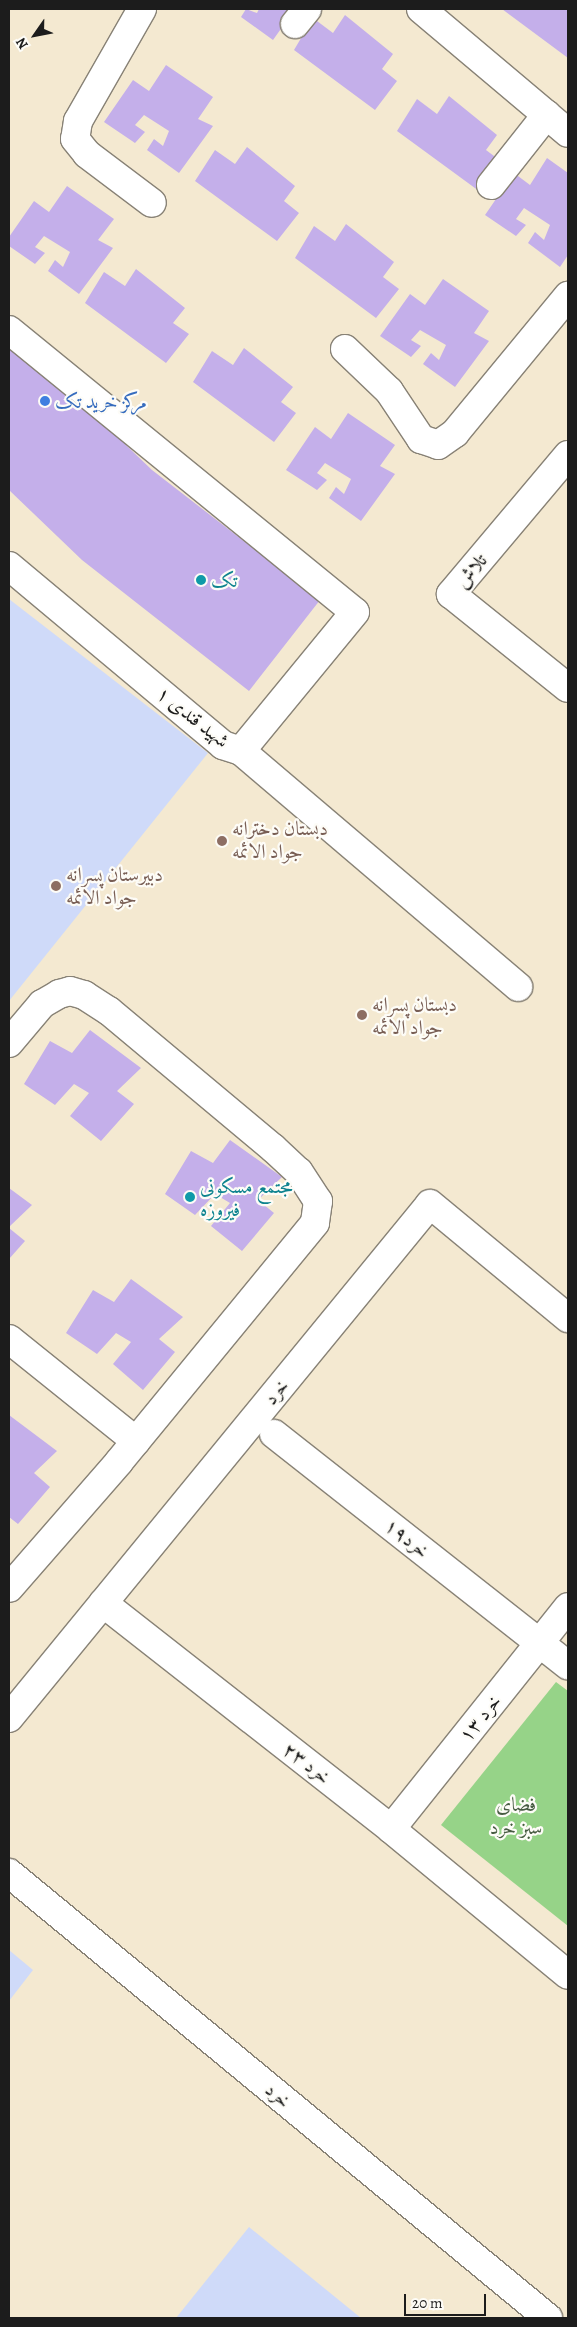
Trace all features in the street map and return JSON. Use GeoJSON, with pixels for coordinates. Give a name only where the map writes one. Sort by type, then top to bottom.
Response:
{"type":"FeatureCollection","features":[{"type":"Feature","properties":{"kind":"street"},"geometry":{"type":"LineString","coordinates":[[142,9],[78,121],[75,139],[87,154],[152,204]]}},
{"type":"Feature","properties":{"kind":"street"},"geometry":{"type":"LineString","coordinates":[[421,9],[568,133]]}},
{"type":"Feature","properties":{"kind":"street"},"geometry":{"type":"LineString","coordinates":[[491,185],[547,114]]}},
{"type":"Feature","properties":{"kind":"street"},"geometry":{"type":"LineString","coordinates":[[345,349],[388,391],[421,439],[438,445],[455,433],[568,296]]}},
{"type":"Feature","properties":{"kind":"street","name":"شهيد قندی ۱"},"geometry":{"type":"LineString","coordinates":[[9,330],[355,612],[241,751],[223,745],[9,566]]}},
{"type":"Feature","properties":{"kind":"street","name":"تلاش"},"geometry":{"type":"LineString","coordinates":[[568,455],[451,594],[568,688]]}},
{"type":"Feature","properties":{"kind":"street"},"geometry":{"type":"LineString","coordinates":[[241,751],[518,987]]}},
{"type":"Feature","properties":{"kind":"street"},"geometry":{"type":"LineString","coordinates":[[9,1043],[42,1004],[59,994],[70,991],[84,995],[109,1011],[273,1148],[299,1172],[318,1201],[315,1223],[136,1441],[9,1588]]}},
{"type":"Feature","properties":{"kind":"street","name":"خرد"},"geometry":{"type":"LineString","coordinates":[[9,1718],[430,1204],[568,1318]]}},
{"type":"Feature","properties":{"kind":"street"},"geometry":{"type":"LineString","coordinates":[[9,1338],[136,1441]]}},
{"type":"Feature","properties":{"kind":"street","name":"خرد۱۹"},"geometry":{"type":"LineString","coordinates":[[274,1434],[568,1665]]}},
{"type":"Feature","properties":{"kind":"street","name":"خرد ۲۳"},"geometry":{"type":"LineString","coordinates":[[103,1603],[391,1829],[568,1975]]}},
{"type":"Feature","properties":{"kind":"street","name":"خرد ۱۳"},"geometry":{"type":"LineString","coordinates":[[391,1829],[568,1607]]}},
{"type":"Feature","properties":{"kind":"street","name":"خرد"},"geometry":{"type":"LineString","coordinates":[[9,1872],[548,2318]]}},
{"type":"Feature","properties":{"kind":"shaded area","name":"دبیرستان پسرانه جواد الائمه"},"geometry":{"type":"Polygon","coordinates":[[[9,599],[208,753],[9,1001],[9,599]]]}},
{"type":"Feature","properties":{"kind":"shaded area"},"geometry":{"type":"Polygon","coordinates":[[[9,1950],[33,1970],[9,2001],[9,1950]]]}},
{"type":"Feature","properties":{"kind":"shaded area"},"geometry":{"type":"Polygon","coordinates":[[[249,2227],[361,2318],[176,2318],[249,2227]]]}},
{"type":"Feature","properties":{"kind":"green space","name":"فضای سبز خرد"},"geometry":{"type":"Polygon","coordinates":[[[556,1682],[568,1691],[568,1926],[441,1825],[556,1682]]]}},
{"type":"Feature","properties":{"kind":"building"},"geometry":{"type":"Polygon","coordinates":[[[246,9],[257,13],[259,9],[295,9],[273,40],[241,17],[246,9]]]}},
{"type":"Feature","properties":{"kind":"building"},"geometry":{"type":"Polygon","coordinates":[[[502,9],[568,9],[568,58],[502,9]]]}},
{"type":"Feature","properties":{"kind":"building"},"geometry":{"type":"Polygon","coordinates":[[[345,15],[393,54],[382,69],[397,81],[375,110],[294,50],[313,18],[333,33],[345,15]]]}},
{"type":"Feature","properties":{"kind":"building"},"geometry":{"type":"Polygon","coordinates":[[[166,65],[213,97],[198,119],[213,126],[179,173],[147,150],[154,139],[163,146],[169,131],[144,115],[135,125],[145,132],[135,143],[104,122],[133,80],[149,91],[166,65]]]}},
{"type":"Feature","properties":{"kind":"building"},"geometry":{"type":"Polygon","coordinates":[[[449,96],[497,135],[486,150],[502,162],[479,191],[397,131],[417,99],[437,114],[449,96]]]}},
{"type":"Feature","properties":{"kind":"building"},"geometry":{"type":"Polygon","coordinates":[[[247,147],[295,186],[284,201],[299,213],[277,241],[195,181],[215,150],[235,164],[247,147]]]}},
{"type":"Feature","properties":{"kind":"building"},"geometry":{"type":"Polygon","coordinates":[[[547,158],[568,173],[568,255],[560,267],[528,243],[535,232],[544,240],[550,225],[524,208],[516,219],[526,225],[516,236],[485,215],[514,173],[530,185],[547,158]]]}},
{"type":"Feature","properties":{"kind":"building"},"geometry":{"type":"Polygon","coordinates":[[[67,186],[114,219],[98,240],[113,248],[79,294],[48,271],[55,260],[63,267],[70,252],[44,236],[35,247],[45,253],[35,264],[9,246],[9,237],[34,201],[49,212],[67,186]]]}},
{"type":"Feature","properties":{"kind":"building"},"geometry":{"type":"Polygon","coordinates":[[[346,224],[394,262],[383,277],[399,289],[376,318],[295,258],[314,226],[335,241],[346,224]]]}},
{"type":"Feature","properties":{"kind":"building"},"geometry":{"type":"Polygon","coordinates":[[[136,269],[185,308],[173,323],[189,334],[166,363],[85,303],[104,272],[125,286],[136,269]]]}},
{"type":"Feature","properties":{"kind":"building"},"geometry":{"type":"Polygon","coordinates":[[[443,279],[489,311],[474,333],[489,341],[455,387],[423,364],[431,353],[439,360],[446,345],[420,330],[411,340],[421,346],[411,357],[380,336],[410,294],[425,305],[443,279]]]}},
{"type":"Feature","properties":{"kind":"building"},"geometry":{"type":"Polygon","coordinates":[[[9,333],[152,470],[320,600],[249,691],[82,560],[9,490],[9,333]]]}},
{"type":"Feature","properties":{"kind":"building"},"geometry":{"type":"Polygon","coordinates":[[[244,348],[293,387],[281,402],[296,413],[274,442],[193,382],[212,351],[233,365],[244,348]]]}},
{"type":"Feature","properties":{"kind":"building"},"geometry":{"type":"Polygon","coordinates":[[[348,413],[395,445],[380,466],[395,474],[361,521],[329,498],[336,487],[344,494],[351,479],[325,463],[317,473],[327,480],[317,490],[286,470],[315,427],[331,439],[348,413]]]}},
{"type":"Feature","properties":{"kind":"building"},"geometry":{"type":"Polygon","coordinates":[[[90,1030],[141,1068],[117,1091],[134,1104],[101,1141],[70,1116],[89,1093],[74,1084],[55,1105],[24,1084],[50,1041],[72,1053],[90,1030]]]}},
{"type":"Feature","properties":{"kind":"building","name":"مجتمع مسکونی فیروزه"},"geometry":{"type":"Polygon","coordinates":[[[230,1140],[282,1177],[258,1200],[274,1213],[242,1251],[211,1226],[230,1203],[215,1194],[195,1215],[165,1194],[191,1151],[213,1163],[230,1140]]]}},
{"type":"Feature","properties":{"kind":"building"},"geometry":{"type":"Polygon","coordinates":[[[9,1188],[32,1205],[9,1227],[9,1188]]]}},
{"type":"Feature","properties":{"kind":"building"},"geometry":{"type":"Polygon","coordinates":[[[9,1228],[25,1241],[9,1259],[9,1228]]]}},
{"type":"Feature","properties":{"kind":"building"},"geometry":{"type":"Polygon","coordinates":[[[131,1279],[183,1317],[159,1339],[175,1352],[143,1390],[113,1364],[131,1342],[116,1333],[97,1354],[66,1333],[93,1290],[114,1302],[131,1279]]]}},
{"type":"Feature","properties":{"kind":"building"},"geometry":{"type":"Polygon","coordinates":[[[9,1415],[57,1451],[34,1473],[50,1487],[18,1524],[9,1517],[9,1415]]]}},
{"type":"Feature","properties":{"kind":"place","name":"مرکز خرید تک"},"geometry":{"type":"Point","coordinates":[45,401]}},
{"type":"Feature","properties":{"kind":"place","name":"تک"},"geometry":{"type":"Point","coordinates":[201,580]}},
{"type":"Feature","properties":{"kind":"place","name":"دبستان دخترانه جواد الائمه"},"geometry":{"type":"Point","coordinates":[222,841]}},
{"type":"Feature","properties":{"kind":"place","name":"دبیرستان پسرانه جواد الائمه"},"geometry":{"type":"Point","coordinates":[56,886]}},
{"type":"Feature","properties":{"kind":"place","name":"دبستان پسرانه جواد الائمه"},"geometry":{"type":"Point","coordinates":[362,1015]}},
{"type":"Feature","properties":{"kind":"place","name":"مجتمع مسکونی فیروزه"},"geometry":{"type":"Point","coordinates":[190,1197]}}]}
